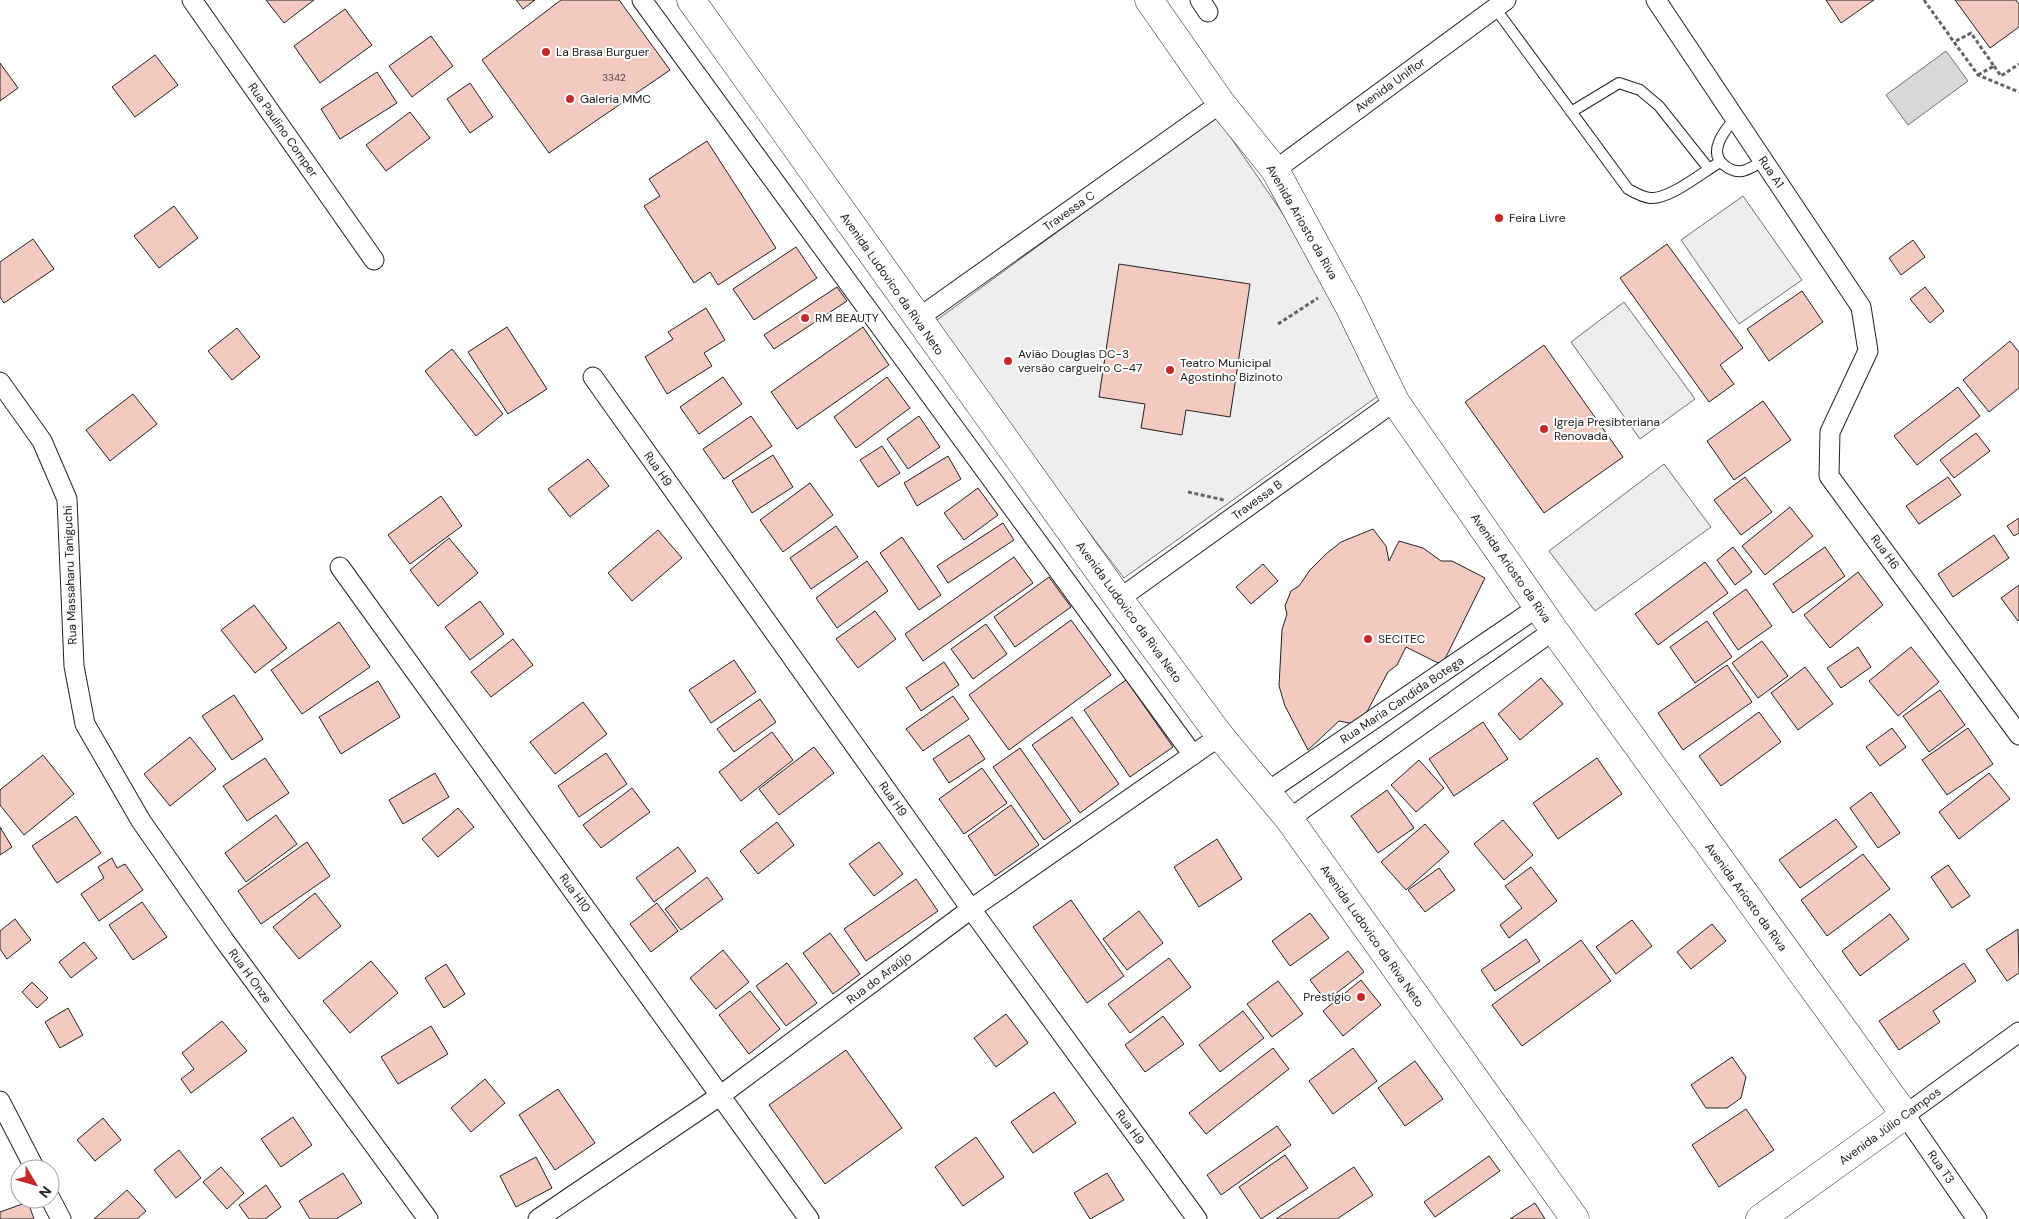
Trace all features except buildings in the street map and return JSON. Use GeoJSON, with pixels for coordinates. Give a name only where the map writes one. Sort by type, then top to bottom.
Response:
{"type":"FeatureCollection","features":[{"type":"Feature","properties":{"kind":"street","name":"Rua Paulino Comper"},"geometry":{"type":"LineString","coordinates":[[192,0],[374,260]]}},
{"type":"Feature","properties":{"kind":"street"},"geometry":{"type":"LineString","coordinates":[[642,0],[1193,755]]}},
{"type":"Feature","properties":{"kind":"street","name":"Avenida Ludovico da Riva Neto"},"geometry":{"type":"LineString","coordinates":[[691,0],[1118,599],[1220,736],[1289,819],[1575,1219]]}},
{"type":"Feature","properties":{"kind":"street","name":"Avenida Ariosto da Riva"},"geometry":{"type":"LineString","coordinates":[[1149,0],[1221,103],[1275,170],[1339,287],[1395,401],[1554,630],[1832,1017],[1905,1115]]}},
{"type":"Feature","properties":{"kind":"street","name":"Rua A1"},"geometry":{"type":"LineString","coordinates":[[1656,0],[1861,307],[1868,352]]}},
{"type":"Feature","properties":{"kind":"street","name":"Avenida Uniflor"},"geometry":{"type":"LineString","coordinates":[[1275,170],[1501,4]]}},
{"type":"Feature","properties":{"kind":"street","name":"Travessa C"},"geometry":{"type":"LineString","coordinates":[[917,318],[1221,103]]}},
{"type":"Feature","properties":{"kind":"street","name":"Rua H6"},"geometry":{"type":"LineString","coordinates":[[1868,352],[1830,432],[1829,476],[2019,735]]}},
{"type":"Feature","properties":{"kind":"street","name":"Rua H9"},"geometry":{"type":"LineString","coordinates":[[592,377],[971,909],[1197,1219]]}},
{"type":"Feature","properties":{"kind":"street","name":"Rua Massaharu Taniguchi"},"geometry":{"type":"LineString","coordinates":[[0,382],[42,440],[67,499],[74,666],[85,724]]}},
{"type":"Feature","properties":{"kind":"street","name":"Travessa B"},"geometry":{"type":"LineString","coordinates":[[1118,599],[1395,401]]}},
{"type":"Feature","properties":{"kind":"street","name":"Rua H10"},"geometry":{"type":"LineString","coordinates":[[340,567],[809,1219]]}},
{"type":"Feature","properties":{"kind":"street","name":"Rua Maria Candida Botega"},"geometry":{"type":"LineString","coordinates":[[1267,792],[1538,607]]}},
{"type":"Feature","properties":{"kind":"street"},"geometry":{"type":"LineString","coordinates":[[1289,819],[1554,630]]}},
{"type":"Feature","properties":{"kind":"street"},"geometry":{"type":"LineString","coordinates":[[1418,689],[1435,715]]}},
{"type":"Feature","properties":{"kind":"street","name":"Rua H Onze"},"geometry":{"type":"LineString","coordinates":[[85,724],[140,821],[224,940],[428,1219]]}},
{"type":"Feature","properties":{"kind":"street","name":"Rua do Araújo"},"geometry":{"type":"LineString","coordinates":[[538,1219],[720,1095],[971,909],[1220,736]]}},
{"type":"Feature","properties":{"kind":"street","name":"Avenida Júlio Campos"},"geometry":{"type":"LineString","coordinates":[[1760,1219],[2019,1032]]}},
{"type":"Feature","properties":{"kind":"street"},"geometry":{"type":"LineString","coordinates":[[0,1101],[30,1159]]}},
{"type":"Feature","properties":{"kind":"street","name":"Rua T3"},"geometry":{"type":"LineString","coordinates":[[1905,1115],[1977,1219]]}},
{"type":"Feature","properties":{"kind":"lane"},"geometry":{"type":"LineString","coordinates":[[1501,4],[1571,112],[1628,189],[1639,196],[1652,198],[1667,195],[1720,162]]}},
{"type":"Feature","properties":{"kind":"lane"},"geometry":{"type":"LineString","coordinates":[[1571,112],[1619,82],[1640,90],[1659,106],[1709,169]]}},
{"type":"Feature","properties":{"kind":"lane"},"geometry":{"type":"LineString","coordinates":[[1735,118],[1722,133],[1717,150],[1720,162],[1730,170],[1743,171],[1764,161]]}},
{"type":"Feature","properties":{"kind":"path"},"geometry":{"type":"LineString","coordinates":[[1924,0],[1978,76],[2019,92]]}},
{"type":"Feature","properties":{"kind":"path"},"geometry":{"type":"LineString","coordinates":[[1954,42],[1970,33],[2001,76],[2019,64]]}},
{"type":"Feature","properties":{"kind":"path"},"geometry":{"type":"LineString","coordinates":[[1978,76],[1994,66]]}},
{"type":"Feature","properties":{"kind":"path"},"geometry":{"type":"LineString","coordinates":[[1278,324],[1339,287]]}},
{"type":"Feature","properties":{"kind":"path"},"geometry":{"type":"LineString","coordinates":[[1188,492],[1226,500],[1234,516]]}},
{"type":"Feature","properties":{"kind":"shaded area"},"geometry":{"type":"Polygon","coordinates":[[[1946,51],[1968,81],[1908,125],[1886,95],[1946,51]]]}},
{"type":"Feature","properties":{"kind":"shaded area"},"geometry":{"type":"Polygon","coordinates":[[[1216,116],[1294,230],[1337,305],[1378,396],[1124,578],[930,325],[1216,116]]]}},
{"type":"Feature","properties":{"kind":"shaded area"},"geometry":{"type":"Polygon","coordinates":[[[1743,196],[1802,280],[1739,324],[1681,240],[1743,196]]]}},
{"type":"Feature","properties":{"kind":"shaded area"},"geometry":{"type":"Polygon","coordinates":[[[1624,302],[1695,399],[1640,439],[1571,342],[1624,302]]]}},
{"type":"Feature","properties":{"kind":"shaded area"},"geometry":{"type":"Polygon","coordinates":[[[1664,464],[1711,527],[1595,611],[1549,551],[1664,464]]]}},
{"type":"Feature","properties":{"kind":"place","name":"La Brasa Burguer"},"geometry":{"type":"Point","coordinates":[546,52]}},
{"type":"Feature","properties":{"kind":"place","name":"Galeria MMC"},"geometry":{"type":"Point","coordinates":[570,99]}},
{"type":"Feature","properties":{"kind":"place","name":"Feira Livre"},"geometry":{"type":"Point","coordinates":[1499,218]}},
{"type":"Feature","properties":{"kind":"place","name":"RM BEAUTY"},"geometry":{"type":"Point","coordinates":[805,318]}},
{"type":"Feature","properties":{"kind":"place","name":"Avião Douglas DC-3 versão cargueiro C-47"},"geometry":{"type":"Point","coordinates":[1008,361]}},
{"type":"Feature","properties":{"kind":"place","name":"Teatro Municipal Agostinho Bizinoto"},"geometry":{"type":"Point","coordinates":[1170,370]}},
{"type":"Feature","properties":{"kind":"place","name":"Igreja Presibteriana Renovada"},"geometry":{"type":"Point","coordinates":[1544,429]}},
{"type":"Feature","properties":{"kind":"place","name":"SECITEC"},"geometry":{"type":"Point","coordinates":[1368,639]}},
{"type":"Feature","properties":{"kind":"place","name":"Prestígio"},"geometry":{"type":"Point","coordinates":[1361,997]}}]}
